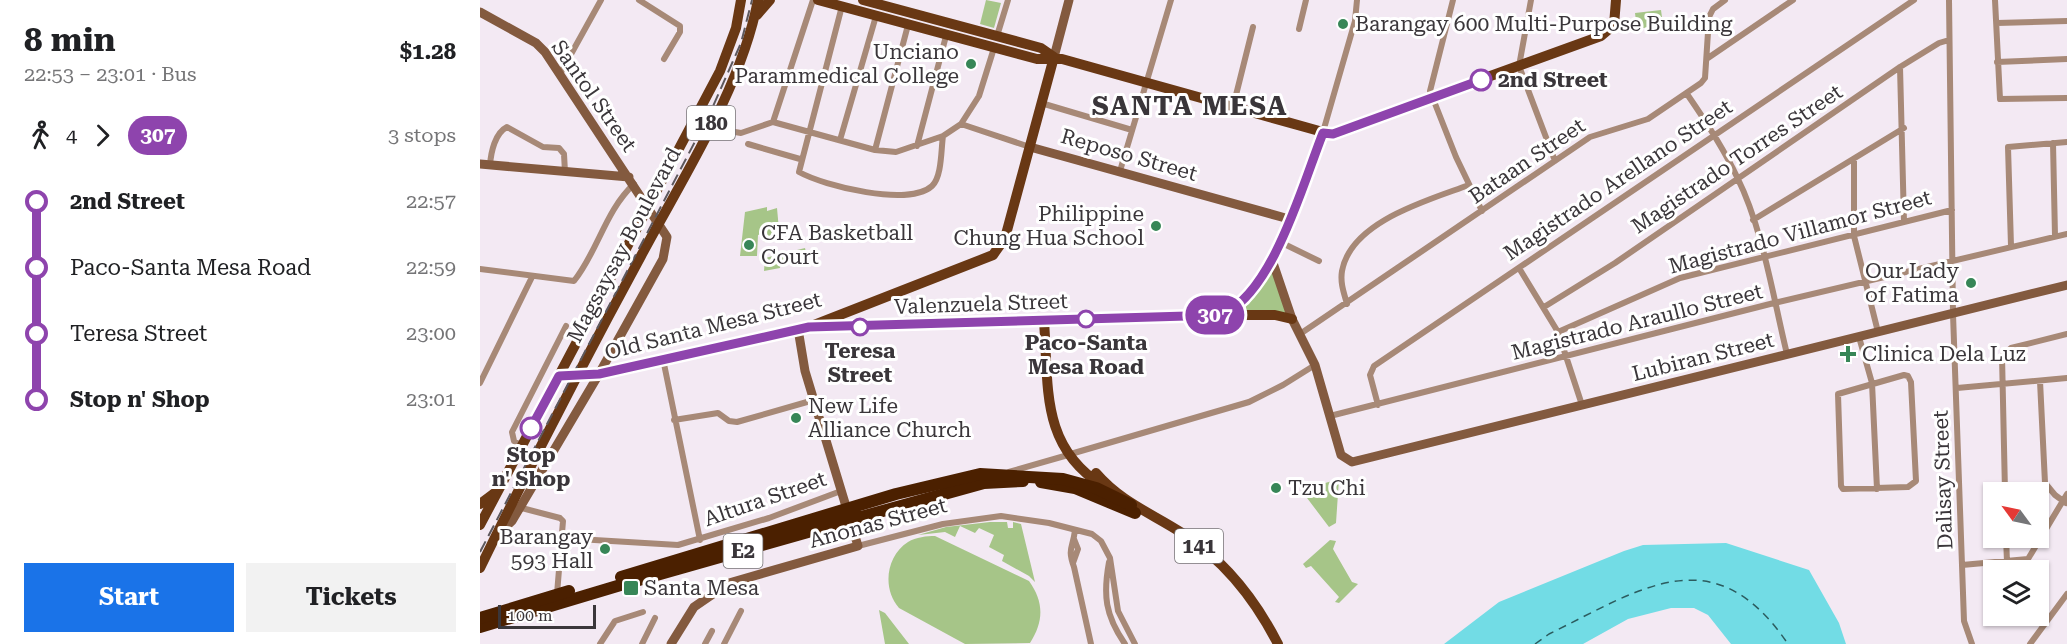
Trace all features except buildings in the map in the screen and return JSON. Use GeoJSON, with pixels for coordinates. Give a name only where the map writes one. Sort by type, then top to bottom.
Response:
{"type":"FeatureCollection","features":[{"type":"Feature","properties":{"kind":"highway","name":"E2"},"geometry":{"type":"LineString","coordinates":[[480,627],[984,483],[1034,480],[1075,488],[1133,509],[1096,488],[1063,479],[980,474],[924,486],[564,593]]}},
{"type":"Feature","properties":{"kind":"highway"},"geometry":{"type":"LineString","coordinates":[[480,618],[564,593]]}},
{"type":"Feature","properties":{"kind":"main road","name":"Magsaysay Boulevard"},"geometry":{"type":"LineString","coordinates":[[480,525],[720,71],[736,28],[741,0]]}},
{"type":"Feature","properties":{"kind":"main road","name":"Magsaysay Boulevard"},"geometry":{"type":"LineString","coordinates":[[480,568],[495,537],[515,506],[575,376],[711,123],[737,69],[754,20],[758,0]]}},
{"type":"Feature","properties":{"kind":"main road"},"geometry":{"type":"LineString","coordinates":[[754,20],[770,0]]}},
{"type":"Feature","properties":{"kind":"main road"},"geometry":{"type":"LineString","coordinates":[[818,0],[1037,59],[1054,57]]}},
{"type":"Feature","properties":{"kind":"main road"},"geometry":{"type":"LineString","coordinates":[[863,0],[1041,48],[1054,57],[1330,135],[1608,33],[1614,25],[1616,0]]}},
{"type":"Feature","properties":{"kind":"main road","name":"Old Santa Mesa Street"},"geometry":{"type":"LineString","coordinates":[[559,376],[599,374],[838,322],[993,255],[1005,238],[1054,57]]}},
{"type":"Feature","properties":{"kind":"main road"},"geometry":{"type":"LineString","coordinates":[[1221,315],[1237,307],[1250,295],[1272,260],[1323,133]]}},
{"type":"Feature","properties":{"kind":"main road","name":"Valenzuela Street"},"geometry":{"type":"LineString","coordinates":[[838,322],[1047,321],[1221,315],[1275,315],[1292,319]]}},
{"type":"Feature","properties":{"kind":"main road","name":"141"},"geometry":{"type":"LineString","coordinates":[[1047,321],[1052,417],[1056,435],[1081,471],[1114,489],[1207,551],[1249,597],[1265,618],[1278,644]]}},
{"type":"Feature","properties":{"kind":"main road","name":"141"},"geometry":{"type":"LineString","coordinates":[[1071,454],[1114,489]]}},
{"type":"Feature","properties":{"kind":"main road"},"geometry":{"type":"LineString","coordinates":[[481,502],[499,490]]}},
{"type":"Feature","properties":{"kind":"street"},"geometry":{"type":"LineString","coordinates":[[560,74],[601,0]]}},
{"type":"Feature","properties":{"kind":"street"},"geometry":{"type":"LineString","coordinates":[[639,0],[680,26],[680,32],[664,59]]}},
{"type":"Feature","properties":{"kind":"street"},"geometry":{"type":"LineString","coordinates":[[772,122],[813,0]]}},
{"type":"Feature","properties":{"kind":"street"},"geometry":{"type":"LineString","coordinates":[[997,36],[1008,0]]}},
{"type":"Feature","properties":{"kind":"street","name":"Old Santa Mesa Street"},"geometry":{"type":"LineString","coordinates":[[1054,57],[1069,0]]}},
{"type":"Feature","properties":{"kind":"street"},"geometry":{"type":"LineString","coordinates":[[1120,171],[1171,0]]}},
{"type":"Feature","properties":{"kind":"street"},"geometry":{"type":"LineString","coordinates":[[1299,29],[1306,0]]}},
{"type":"Feature","properties":{"kind":"street"},"geometry":{"type":"LineString","coordinates":[[1323,133],[1355,21],[1357,0]]}},
{"type":"Feature","properties":{"kind":"street"},"geometry":{"type":"LineString","coordinates":[[1453,0],[1431,87],[1432,98],[1482,211]]}},
{"type":"Feature","properties":{"kind":"street"},"geometry":{"type":"LineString","coordinates":[[1531,0],[1519,66],[1555,161]]}},
{"type":"Feature","properties":{"kind":"street","name":"Bataan Street"},"geometry":{"type":"LineString","coordinates":[[1300,334],[1596,134],[1648,120],[1687,94],[1706,78],[1709,17],[1713,9],[1725,0]]}},
{"type":"Feature","properties":{"kind":"street"},"geometry":{"type":"LineString","coordinates":[[1708,58],[1793,0]]}},
{"type":"Feature","properties":{"kind":"street","name":"Magistrado Arellano Street"},"geometry":{"type":"LineString","coordinates":[[1378,405],[1370,375],[1374,366],[1914,0]]}},
{"type":"Feature","properties":{"kind":"street","name":"Dalisay Street"},"geometry":{"type":"LineString","coordinates":[[1949,0],[1953,314],[1964,621],[1972,644]]}},
{"type":"Feature","properties":{"kind":"street"},"geometry":{"type":"LineString","coordinates":[[1995,0],[2000,99],[2067,98]]}},
{"type":"Feature","properties":{"kind":"street"},"geometry":{"type":"LineString","coordinates":[[842,6],[800,159],[798,169],[801,174],[877,196],[899,195],[933,185],[943,136]]}},
{"type":"Feature","properties":{"kind":"street","name":"Santol Street"},"geometry":{"type":"LineString","coordinates":[[480,12],[536,43],[560,74],[659,222]]}},
{"type":"Feature","properties":{"kind":"street"},"geometry":{"type":"LineString","coordinates":[[840,140],[876,16]]}},
{"type":"Feature","properties":{"kind":"street"},"geometry":{"type":"LineString","coordinates":[[1997,22],[2067,21]]}},
{"type":"Feature","properties":{"kind":"street"},"geometry":{"type":"LineString","coordinates":[[875,150],[908,25]]}},
{"type":"Feature","properties":{"kind":"street"},"geometry":{"type":"LineString","coordinates":[[1233,107],[1253,27]]}},
{"type":"Feature","properties":{"kind":"street"},"geometry":{"type":"LineString","coordinates":[[917,146],[946,36]]}},
{"type":"Feature","properties":{"kind":"street","name":"Magistrado Torres Street"},"geometry":{"type":"LineString","coordinates":[[1544,307],[1615,263],[1900,67],[1939,42],[1949,40]]}},
{"type":"Feature","properties":{"kind":"street"},"geometry":{"type":"LineString","coordinates":[[711,123],[729,131],[741,133],[772,122],[875,150],[896,152],[943,136],[961,124],[979,96],[994,48]]}},
{"type":"Feature","properties":{"kind":"street"},"geometry":{"type":"LineString","coordinates":[[1997,62],[2067,59]]}},
{"type":"Feature","properties":{"kind":"street"},"geometry":{"type":"LineString","coordinates":[[1900,67],[1904,128],[1904,222]]}},
{"type":"Feature","properties":{"kind":"street"},"geometry":{"type":"LineString","coordinates":[[1687,94],[1715,134],[1738,178],[1753,220],[1787,354]]}},
{"type":"Feature","properties":{"kind":"street"},"geometry":{"type":"LineString","coordinates":[[1041,103],[1132,130]]}},
{"type":"Feature","properties":{"kind":"street","name":"Reposo Street"},"geometry":{"type":"LineString","coordinates":[[961,124],[1030,147],[1288,219]]}},
{"type":"Feature","properties":{"kind":"street"},"geometry":{"type":"LineString","coordinates":[[480,270],[574,281],[631,181],[485,164],[501,130],[507,127],[543,147],[559,148],[564,154],[565,172]]}},
{"type":"Feature","properties":{"kind":"street"},"geometry":{"type":"LineString","coordinates":[[1753,220],[1904,128]]}},
{"type":"Feature","properties":{"kind":"street"},"geometry":{"type":"LineString","coordinates":[[2012,246],[2008,147],[2067,142]]}},
{"type":"Feature","properties":{"kind":"street"},"geometry":{"type":"LineString","coordinates":[[2053,143],[2055,236]]}},
{"type":"Feature","properties":{"kind":"street"},"geometry":{"type":"LineString","coordinates":[[748,144],[800,159]]}},
{"type":"Feature","properties":{"kind":"street"},"geometry":{"type":"LineString","coordinates":[[1854,159],[1854,236],[1878,332]]}},
{"type":"Feature","properties":{"kind":"street"},"geometry":{"type":"LineString","coordinates":[[1347,304],[1342,286],[1342,270],[1348,255],[1362,238],[1398,213],[1469,185]]}},
{"type":"Feature","properties":{"kind":"street","name":"Magistrado Villamor Street"},"geometry":{"type":"LineString","coordinates":[[1558,332],[1680,278],[1952,210]]}},
{"type":"Feature","properties":{"kind":"street"},"geometry":{"type":"LineString","coordinates":[[564,593],[556,592],[562,519],[515,506],[599,374],[663,259],[667,237],[659,222]]}},
{"type":"Feature","properties":{"kind":"street","name":"Magistrado Araullo Street"},"geometry":{"type":"LineString","coordinates":[[1330,416],[1774,303],[2067,234]]}},
{"type":"Feature","properties":{"kind":"street"},"geometry":{"type":"LineString","coordinates":[[1280,242],[1319,261]]}},
{"type":"Feature","properties":{"kind":"street"},"geometry":{"type":"LineString","coordinates":[[1272,260],[1292,319],[1315,365],[1330,416]]}},
{"type":"Feature","properties":{"kind":"street"},"geometry":{"type":"LineString","coordinates":[[1519,268],[1558,332],[1582,405]]}},
{"type":"Feature","properties":{"kind":"street"},"geometry":{"type":"LineString","coordinates":[[480,383],[532,277]]}},
{"type":"Feature","properties":{"kind":"street","name":"Lubiran Street"},"geometry":{"type":"LineString","coordinates":[[1330,416],[1341,455],[1348,461],[1358,461],[2067,285]]}},
{"type":"Feature","properties":{"kind":"street"},"geometry":{"type":"LineString","coordinates":[[522,446],[514,441],[512,432],[566,326]]}},
{"type":"Feature","properties":{"kind":"street"},"geometry":{"type":"LineString","coordinates":[[803,328],[814,400],[858,546]]}},
{"type":"Feature","properties":{"kind":"street"},"geometry":{"type":"LineString","coordinates":[[2005,482],[2002,356],[2007,350],[2067,334]]}},
{"type":"Feature","properties":{"kind":"street"},"geometry":{"type":"LineString","coordinates":[[1859,337],[1872,383],[1877,489]]}},
{"type":"Feature","properties":{"kind":"street"},"geometry":{"type":"LineString","coordinates":[[663,359],[699,540]]}},
{"type":"Feature","properties":{"kind":"street"},"geometry":{"type":"LineString","coordinates":[[965,484],[1249,402],[1315,365]]}},
{"type":"Feature","properties":{"kind":"street"},"geometry":{"type":"LineString","coordinates":[[1904,375],[1908,376],[1911,382],[1916,481],[1911,487],[1848,491],[1840,486],[1838,394],[1872,383],[1904,375]]}},
{"type":"Feature","properties":{"kind":"street"},"geometry":{"type":"LineString","coordinates":[[1957,388],[2067,378]]}},
{"type":"Feature","properties":{"kind":"street"},"geometry":{"type":"LineString","coordinates":[[2040,381],[2045,483],[2065,502]]}},
{"type":"Feature","properties":{"kind":"street"},"geometry":{"type":"LineString","coordinates":[[674,420],[718,413],[729,421],[737,422],[814,400]]}},
{"type":"Feature","properties":{"kind":"street","name":"Altura Street"},"geometry":{"type":"LineString","coordinates":[[561,538],[678,545],[699,540],[842,491]]}},
{"type":"Feature","properties":{"kind":"street"},"geometry":{"type":"LineString","coordinates":[[2021,560],[2028,559],[2065,502],[2067,494]]}},
{"type":"Feature","properties":{"kind":"street","name":"Anonas Street"},"geometry":{"type":"LineString","coordinates":[[671,644],[694,608],[729,583],[943,524],[1000,516],[1030,519],[1097,537],[1110,558]]}},
{"type":"Feature","properties":{"kind":"street"},"geometry":{"type":"LineString","coordinates":[[1075,530],[1069,551],[1091,644]]}},
{"type":"Feature","properties":{"kind":"street"},"geometry":{"type":"LineString","coordinates":[[1110,558],[1105,580],[1106,603],[1115,629],[1125,644]]}},
{"type":"Feature","properties":{"kind":"street"},"geometry":{"type":"LineString","coordinates":[[1110,558],[1118,611],[1135,644]]}},
{"type":"Feature","properties":{"kind":"street"},"geometry":{"type":"LineString","coordinates":[[1962,565],[1983,564]]}},
{"type":"Feature","properties":{"kind":"street"},"geometry":{"type":"LineString","coordinates":[[2030,644],[2067,594]]}},
{"type":"Feature","properties":{"kind":"street"},"geometry":{"type":"LineString","coordinates":[[724,644],[741,611]]}},
{"type":"Feature","properties":{"kind":"street"},"geometry":{"type":"LineString","coordinates":[[600,644],[615,621],[643,612]]}},
{"type":"Feature","properties":{"kind":"street"},"geometry":{"type":"LineString","coordinates":[[642,644],[655,618]]}},
{"type":"Feature","properties":{"kind":"street"},"geometry":{"type":"LineString","coordinates":[[705,644],[712,631]]}},
{"type":"Feature","properties":{"kind":"green space"},"geometry":{"type":"Polygon","coordinates":[[[986,0],[1001,3],[994,28],[980,24],[986,0]]]}},
{"type":"Feature","properties":{"kind":"green space"},"geometry":{"type":"Polygon","coordinates":[[[1661,10],[1663,25],[1637,29],[1635,13],[1661,10]]]}},
{"type":"Feature","properties":{"kind":"green space"},"geometry":{"type":"Polygon","coordinates":[[[767,207],[767,211],[777,208],[780,241],[764,242],[762,234],[758,235],[757,256],[740,256],[745,212],[767,207]]]}},
{"type":"Feature","properties":{"kind":"green space"},"geometry":{"type":"Polygon","coordinates":[[[805,248],[807,257],[781,262],[780,268],[764,271],[765,258],[805,248]]]}},
{"type":"Feature","properties":{"kind":"green space"},"geometry":{"type":"Polygon","coordinates":[[[1272,270],[1288,313],[1236,312],[1249,304],[1272,270]]]}},
{"type":"Feature","properties":{"kind":"green space"},"geometry":{"type":"Polygon","coordinates":[[[1339,479],[1336,523],[1329,527],[1301,490],[1339,479]]]}},
{"type":"Feature","properties":{"kind":"green space"},"geometry":{"type":"Polygon","coordinates":[[[1007,522],[1008,528],[1013,528],[1013,522],[1021,524],[1035,582],[1029,576],[1002,561],[1004,555],[989,547],[994,535],[979,528],[975,533],[960,526],[955,537],[945,532],[918,535],[946,527],[1007,522]]]}},
{"type":"Feature","properties":{"kind":"green space"},"geometry":{"type":"Polygon","coordinates":[[[935,536],[1029,581],[1040,604],[1038,627],[1030,643],[965,644],[899,608],[890,592],[889,582],[891,564],[895,556],[911,540],[935,536]]]}},
{"type":"Feature","properties":{"kind":"green space"},"geometry":{"type":"Polygon","coordinates":[[[1330,540],[1336,541],[1333,549],[1352,582],[1358,584],[1339,603],[1335,602],[1339,597],[1311,566],[1306,568],[1303,564],[1330,540]]]}},
{"type":"Feature","properties":{"kind":"green space"},"geometry":{"type":"Polygon","coordinates":[[[879,610],[885,613],[909,644],[885,644],[879,610]]]}},
{"type":"Feature","properties":{"kind":"water"},"geometry":{"type":"Polygon","coordinates":[[[1726,543],[1809,570],[1839,623],[1846,644],[1731,644],[1708,615],[1694,608],[1671,608],[1628,619],[1583,644],[1444,644],[1499,602],[1624,551],[1643,545],[1726,543]]]}},
{"type":"Feature","properties":{"kind":"ferry route"},"geometry":{"type":"LineString","coordinates":[[1535,644],[1549,634],[1615,601],[1675,581],[1704,581],[1732,590],[1760,610],[1788,644]]}},
{"type":"Feature","properties":{"kind":"railway"},"geometry":{"type":"LineString","coordinates":[[480,552],[710,113],[741,43],[752,0]]}},
{"type":"Feature","properties":{"kind":"bus line","name":"307"},"geometry":{"type":"LineString","coordinates":[[531,428],[559,376],[599,374],[809,327],[887,327],[1221,315],[1232,310],[1250,295],[1266,271],[1280,242],[1323,133],[1333,134],[1481,80]]}},
{"type":"Feature","properties":{"kind":"place","name":"Barangay 600 Multi-Purpose Building"},"geometry":{"type":"Point","coordinates":[1343,24]}},
{"type":"Feature","properties":{"kind":"place","name":"Unciano Parammedical College"},"geometry":{"type":"Point","coordinates":[971,64]}},
{"type":"Feature","properties":{"kind":"place","name":"2nd Street"},"geometry":{"type":"Point","coordinates":[1481,80]}},
{"type":"Feature","properties":{"kind":"place","name":"Philippine Chung Hua School"},"geometry":{"type":"Point","coordinates":[1156,226]}},
{"type":"Feature","properties":{"kind":"place","name":"CFA Basketball Court"},"geometry":{"type":"Point","coordinates":[749,245]}},
{"type":"Feature","properties":{"kind":"place","name":"Our Lady of Fatima"},"geometry":{"type":"Point","coordinates":[1971,283]}},
{"type":"Feature","properties":{"kind":"place","name":"Paco-Santa Mesa Road"},"geometry":{"type":"Point","coordinates":[1086,319]}},
{"type":"Feature","properties":{"kind":"place","name":"Teresa Street"},"geometry":{"type":"Point","coordinates":[860,327]}},
{"type":"Feature","properties":{"kind":"place","name":"Clinica Dela Luz"},"geometry":{"type":"Point","coordinates":[1848,354]}},
{"type":"Feature","properties":{"kind":"place","name":"New Life Alliance Church"},"geometry":{"type":"Point","coordinates":[796,418]}},
{"type":"Feature","properties":{"kind":"place","name":"Stop n' Shop"},"geometry":{"type":"Point","coordinates":[531,428]}},
{"type":"Feature","properties":{"kind":"place","name":"Tzu Chi"},"geometry":{"type":"Point","coordinates":[1276,488]}},
{"type":"Feature","properties":{"kind":"place","name":"Barangay 593 Hall"},"geometry":{"type":"Point","coordinates":[605,549]}},
{"type":"Feature","properties":{"kind":"place","name":"Santa Mesa"},"geometry":{"type":"Point","coordinates":[631,588]}},
{"type":"Feature","properties":{"kind":"district","name":"SANTA MESA"},"geometry":{"type":"Point","coordinates":[1190,106]}}]}
